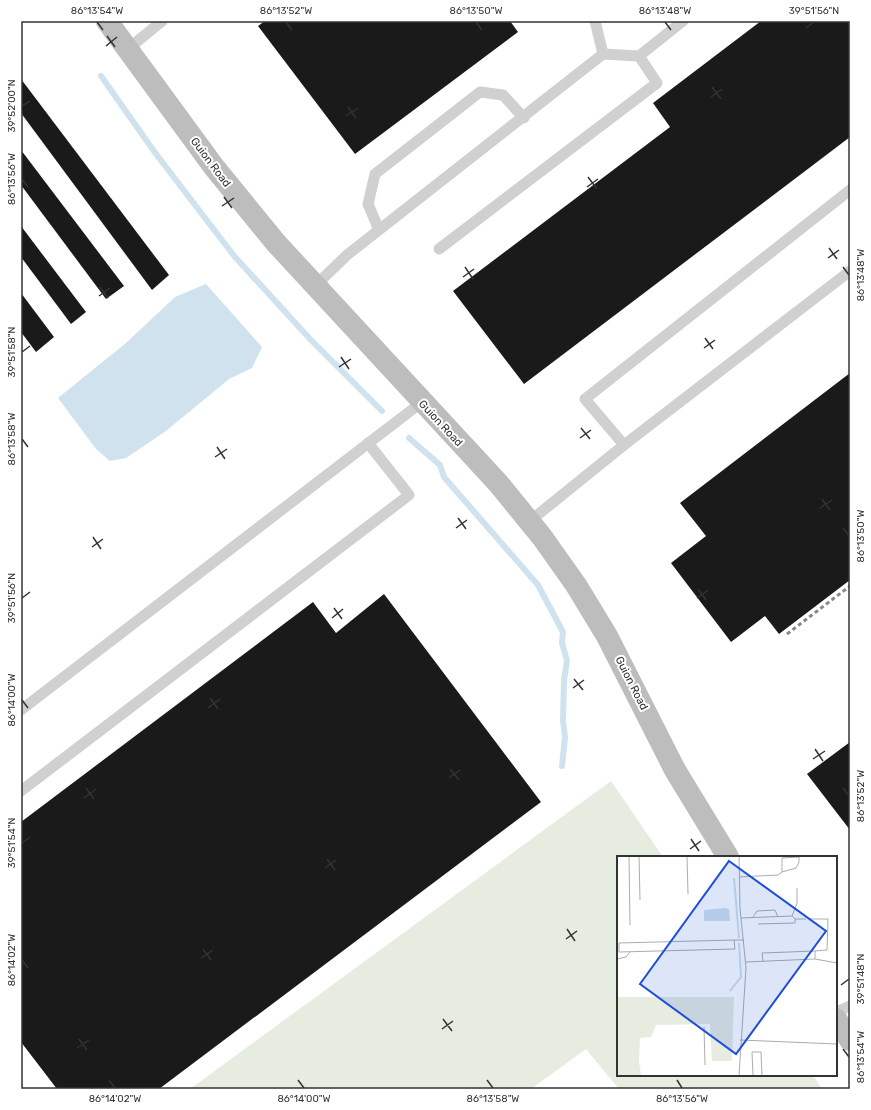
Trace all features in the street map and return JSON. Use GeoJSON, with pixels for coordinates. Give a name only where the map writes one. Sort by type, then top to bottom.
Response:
{"type":"FeatureCollection","features":[{"type":"Feature","properties":{"kind":"street","name":"Guion Road"},"geometry":{"type":"LineString","coordinates":[[107,21],[232,190],[276,243],[498,483],[530,521],[563,566],[598,619],[632,683],[675,770],[727,856]]}},
{"type":"Feature","properties":{"kind":"street"},"geometry":{"type":"LineString","coordinates":[[837,1020],[850,1040]]}},
{"type":"Feature","properties":{"kind":"lane"},"geometry":{"type":"LineString","coordinates":[[128,49],[162,21]]}},
{"type":"Feature","properties":{"kind":"lane"},"geometry":{"type":"LineString","coordinates":[[595,21],[603,54]]}},
{"type":"Feature","properties":{"kind":"lane"},"geometry":{"type":"LineString","coordinates":[[315,286],[347,255],[524,118],[603,54],[639,56],[683,21]]}},
{"type":"Feature","properties":{"kind":"lane"},"geometry":{"type":"LineString","coordinates":[[439,249],[658,83],[639,56]]}},
{"type":"Feature","properties":{"kind":"lane"},"geometry":{"type":"LineString","coordinates":[[380,230],[368,204],[375,174],[480,92],[503,95],[524,118]]}},
{"type":"Feature","properties":{"kind":"lane"},"geometry":{"type":"LineString","coordinates":[[624,445],[585,399],[850,190]]}},
{"type":"Feature","properties":{"kind":"lane"},"geometry":{"type":"LineString","coordinates":[[530,521],[624,445],[850,271]]}},
{"type":"Feature","properties":{"kind":"lane"},"geometry":{"type":"LineString","coordinates":[[21,710],[422,402]]}},
{"type":"Feature","properties":{"kind":"lane"},"geometry":{"type":"LineString","coordinates":[[21,791],[409,495],[368,443]]}},
{"type":"Feature","properties":{"kind":"lane"},"geometry":{"type":"LineString","coordinates":[[837,1012],[850,1006]]}},
{"type":"Feature","properties":{"kind":"shaded area"},"geometry":{"type":"Polygon","coordinates":[[[611,781],[662,856],[617,856],[617,1076],[814,1076],[822,1089],[619,1089],[586,1049],[531,1089],[190,1089],[611,781]]]}},
{"type":"Feature","properties":{"kind":"water"},"geometry":{"type":"Polygon","coordinates":[[[206,284],[262,347],[252,368],[229,379],[166,431],[126,458],[110,461],[96,449],[58,398],[126,343],[175,297],[206,284]]]}},
{"type":"Feature","properties":{"kind":"building"},"geometry":{"type":"Polygon","coordinates":[[[265,21],[510,21],[518,32],[355,154],[258,26],[265,21]]]}},
{"type":"Feature","properties":{"kind":"building"},"geometry":{"type":"Polygon","coordinates":[[[761,21],[850,21],[850,137],[524,384],[453,291],[670,127],[653,103],[761,21]]]}},
{"type":"Feature","properties":{"kind":"building"},"geometry":{"type":"Polygon","coordinates":[[[21,79],[169,275],[152,290],[21,113],[21,79]]]}},
{"type":"Feature","properties":{"kind":"building"},"geometry":{"type":"Polygon","coordinates":[[[21,150],[124,286],[106,299],[21,185],[21,150]]]}},
{"type":"Feature","properties":{"kind":"building"},"geometry":{"type":"Polygon","coordinates":[[[21,226],[86,312],[71,324],[21,257],[21,226]]]}},
{"type":"Feature","properties":{"kind":"building"},"geometry":{"type":"Polygon","coordinates":[[[21,293],[54,337],[36,352],[21,332],[21,293]]]}},
{"type":"Feature","properties":{"kind":"building"},"geometry":{"type":"Polygon","coordinates":[[[850,373],[850,580],[779,634],[765,616],[731,642],[671,563],[706,536],[680,503],[850,373]]]}},
{"type":"Feature","properties":{"kind":"building"},"geometry":{"type":"Polygon","coordinates":[[[384,594],[541,802],[159,1089],[57,1089],[21,1042],[21,822],[313,602],[336,633],[384,594]]]}},
{"type":"Feature","properties":{"kind":"building"},"geometry":{"type":"Polygon","coordinates":[[[850,742],[850,830],[807,774],[850,742]]]}},
{"type":"Feature","properties":{"kind":"waterway"},"geometry":{"type":"LineString","coordinates":[[101,76],[156,154],[235,257],[310,339],[382,411]]}},
{"type":"Feature","properties":{"kind":"waterway"},"geometry":{"type":"LineString","coordinates":[[409,438],[440,465],[444,477],[538,585],[563,632],[562,643],[567,661],[564,680],[563,721],[565,737],[562,766]]}},
{"type":"Feature","properties":{"kind":"railway"},"geometry":{"type":"LineString","coordinates":[[787,634],[850,586]]}}]}
